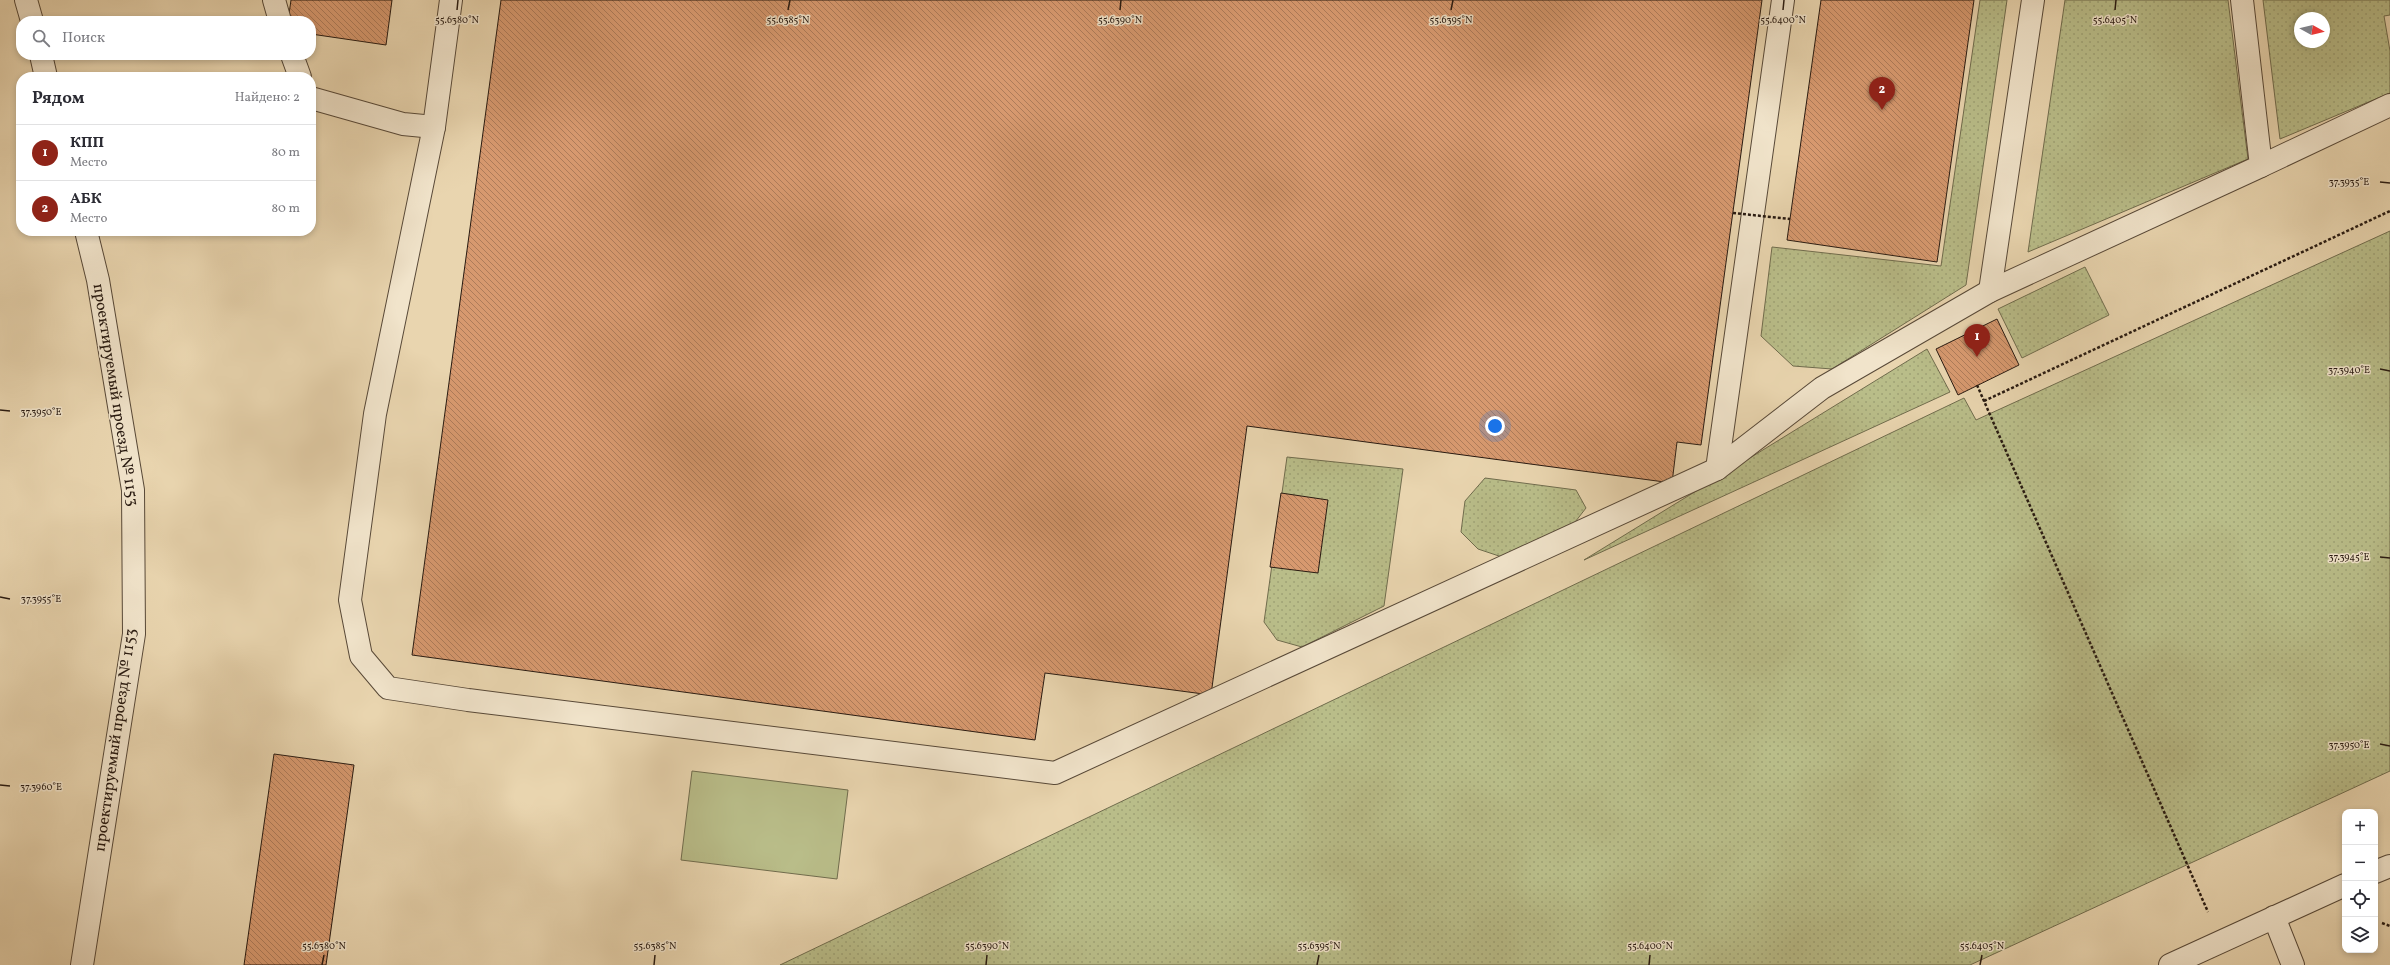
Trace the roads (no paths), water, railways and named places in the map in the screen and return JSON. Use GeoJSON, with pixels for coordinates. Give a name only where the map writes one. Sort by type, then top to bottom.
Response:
{"type":"FeatureCollection","features":[{"type":"Feature","properties":{"kind":"street"},"geometry":{"type":"LineString","coordinates":[[26,0],[31,16]]}},
{"type":"Feature","properties":{"kind":"street"},"geometry":{"type":"LineString","coordinates":[[274,0],[279,16]]}},
{"type":"Feature","properties":{"kind":"street"},"geometry":{"type":"LineString","coordinates":[[451,0],[434,127],[375,414],[350,600],[360,656],[388,688],[468,700],[1055,773],[1716,469],[1822,388],[1990,291],[2390,105]]}},
{"type":"Feature","properties":{"kind":"street"},"geometry":{"type":"LineString","coordinates":[[1716,469],[1783,0]]}},
{"type":"Feature","properties":{"kind":"street"},"geometry":{"type":"LineString","coordinates":[[1990,291],[2033,0]]}},
{"type":"Feature","properties":{"kind":"street"},"geometry":{"type":"LineString","coordinates":[[2242,0],[2261,166]]}},
{"type":"Feature","properties":{"kind":"street"},"geometry":{"type":"LineString","coordinates":[[42,60],[45,72]]}},
{"type":"Feature","properties":{"kind":"street"},"geometry":{"type":"LineString","coordinates":[[294,60],[298,72]]}},
{"type":"Feature","properties":{"kind":"street"},"geometry":{"type":"LineString","coordinates":[[316,99],[403,124],[434,127]]}},
{"type":"Feature","properties":{"kind":"street","name":"проектируемый проезд № 1153"},"geometry":{"type":"LineString","coordinates":[[82,965],[134,634],[133,490],[98,280],[87,236]]}},
{"type":"Feature","properties":{"kind":"street"},"geometry":{"type":"LineString","coordinates":[[2378,871],[2390,866]]}},
{"type":"Feature","properties":{"kind":"street"},"geometry":{"type":"LineString","coordinates":[[2170,965],[2342,886]]}},
{"type":"Feature","properties":{"kind":"street"},"geometry":{"type":"LineString","coordinates":[[2274,917],[2293,965]]}},
{"type":"Feature","properties":{"kind":"place","name":"АБК"},"geometry":{"type":"Point","coordinates":[1882,110]}},
{"type":"Feature","properties":{"kind":"place","name":"КПП"},"geometry":{"type":"Point","coordinates":[1977,357]}}]}
